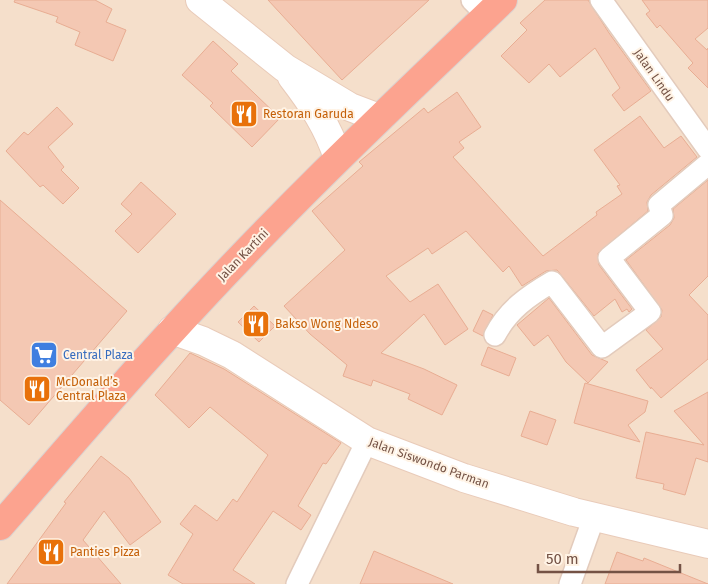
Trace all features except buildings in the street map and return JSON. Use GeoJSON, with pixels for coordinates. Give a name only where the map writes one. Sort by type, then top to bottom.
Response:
{"type":"FeatureCollection","features":[{"type":"Feature","properties":{"kind":"highway","name":"Jalan Kartini"},"geometry":{"type":"LineString","coordinates":[[0,526],[172,330],[487,5]]}},
{"type":"Feature","properties":{"kind":"street"},"geometry":{"type":"LineString","coordinates":[[200,0],[285,68],[350,107],[379,118]]}},
{"type":"Feature","properties":{"kind":"street","name":"Jalan Lindu"},"geometry":{"type":"LineString","coordinates":[[601,0],[708,149]]}},
{"type":"Feature","properties":{"kind":"street"},"geometry":{"type":"LineString","coordinates":[[285,68],[314,106],[330,134],[338,158]]}},
{"type":"Feature","properties":{"kind":"street"},"geometry":{"type":"LineString","coordinates":[[495,335],[504,318],[531,294],[552,282],[602,347],[650,312],[609,258],[662,215],[659,205],[708,164]]}},
{"type":"Feature","properties":{"kind":"street","name":"Jalan Siswondo Parman"},"geometry":{"type":"LineString","coordinates":[[172,330],[203,341],[232,355],[367,441],[464,478],[594,517],[708,544]]}},
{"type":"Feature","properties":{"kind":"street"},"geometry":{"type":"LineString","coordinates":[[297,584],[367,441]]}},
{"type":"Feature","properties":{"kind":"street"},"geometry":{"type":"LineString","coordinates":[[570,584],[594,517]]}},
{"type":"Feature","properties":{"kind":"shaded area"},"geometry":{"type":"Polygon","coordinates":[[[0,0],[708,0],[708,584],[0,584],[0,0]]]}},
{"type":"Feature","properties":{"kind":"place","name":"Restoran Garuda"},"geometry":{"type":"Point","coordinates":[244,114]}},
{"type":"Feature","properties":{"kind":"place","name":"Bakso Wong Ndeso"},"geometry":{"type":"Point","coordinates":[256,324]}},
{"type":"Feature","properties":{"kind":"place","name":"Central Plaza"},"geometry":{"type":"Point","coordinates":[44,355]}},
{"type":"Feature","properties":{"kind":"place","name":"McDonald’s Central Plaza"},"geometry":{"type":"Point","coordinates":[37,389]}},
{"type":"Feature","properties":{"kind":"place","name":"Panties Pizza"},"geometry":{"type":"Point","coordinates":[51,552]}}]}
